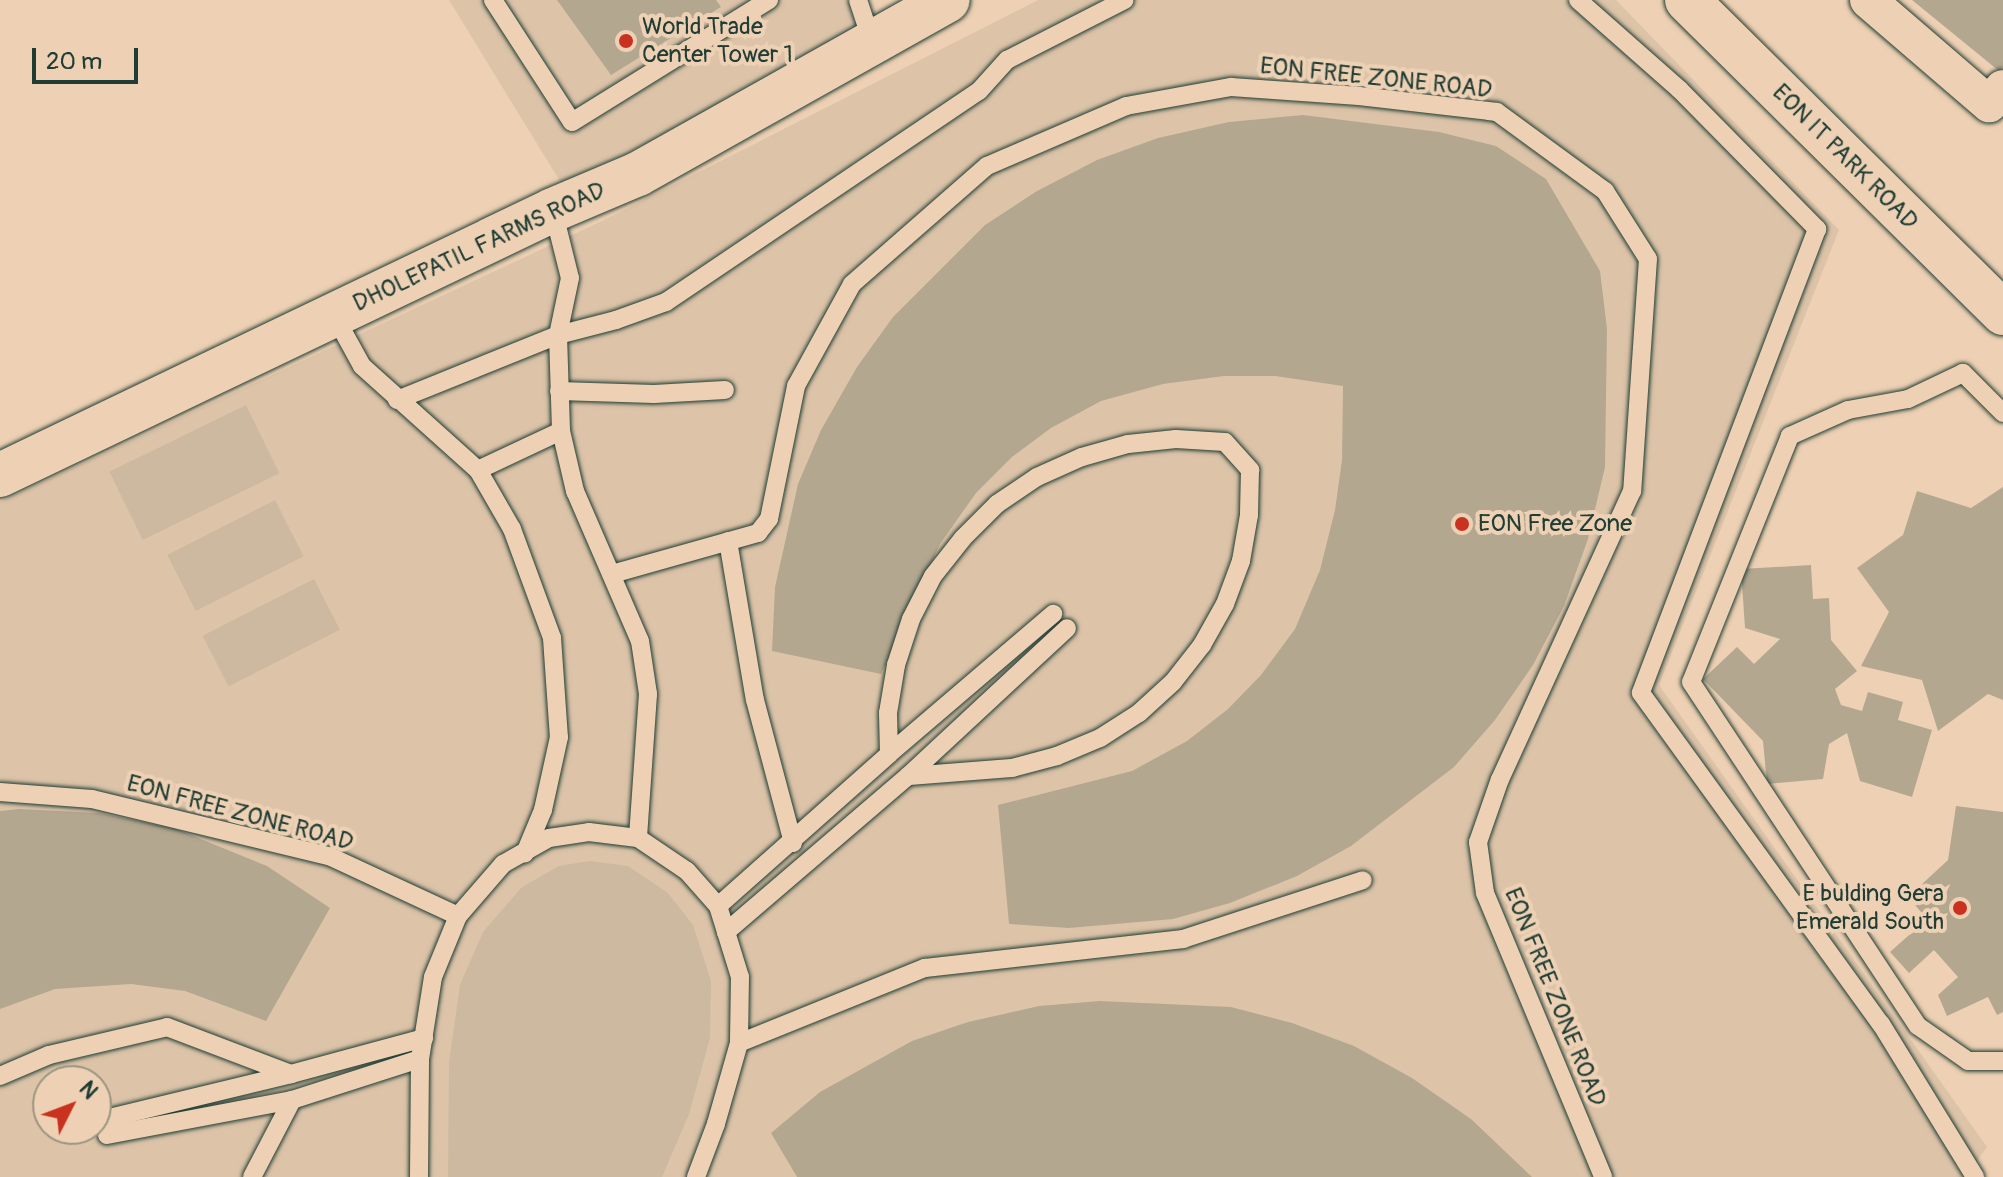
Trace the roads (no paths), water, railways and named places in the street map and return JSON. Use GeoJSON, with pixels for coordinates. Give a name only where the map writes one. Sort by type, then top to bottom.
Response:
{"type":"FeatureCollection","features":[{"type":"Feature","properties":{"kind":"street","name":"DHOLEPATIL FARMS ROAD"},"geometry":{"type":"LineString","coordinates":[[0,475],[553,210],[638,174],[948,0]]}},
{"type":"Feature","properties":{"kind":"street","name":"EON IT PARK ROAD"},"geometry":{"type":"LineString","coordinates":[[1687,0],[2003,313]]}},
{"type":"Feature","properties":{"kind":"street"},"geometry":{"type":"LineString","coordinates":[[1868,0],[1989,104],[2003,88]]}},
{"type":"Feature","properties":{"kind":"lane"},"geometry":{"type":"LineString","coordinates":[[493,0],[572,122],[769,0]]}},
{"type":"Feature","properties":{"kind":"lane"},"geometry":{"type":"LineString","coordinates":[[858,0],[872,42]]}},
{"type":"Feature","properties":{"kind":"lane"},"geometry":{"type":"LineString","coordinates":[[397,400],[558,335],[616,320],[666,302],[979,91],[1007,60],[1125,0]]}},
{"type":"Feature","properties":{"kind":"lane"},"geometry":{"type":"LineString","coordinates":[[1578,0],[1679,89],[1817,229],[1641,693],[1881,1024],[1975,1177]]}},
{"type":"Feature","properties":{"kind":"lane","name":"EON FREE ZONE ROAD"},"geometry":{"type":"LineString","coordinates":[[612,574],[758,533],[769,519],[796,386],[852,284],[987,166],[1126,106],[1231,87],[1359,96],[1497,112],[1605,191],[1648,259],[1632,491],[1500,779],[1478,842],[1485,893],[1603,1177]]}},
{"type":"Feature","properties":{"kind":"lane"},"geometry":{"type":"LineString","coordinates":[[553,210],[570,278],[558,335],[561,431],[575,491],[640,641],[648,694],[638,838]]}},
{"type":"Feature","properties":{"kind":"lane"},"geometry":{"type":"LineString","coordinates":[[334,315],[362,366],[478,470],[512,529],[552,638],[559,737],[543,810],[525,853]]}},
{"type":"Feature","properties":{"kind":"lane"},"geometry":{"type":"LineString","coordinates":[[2003,413],[1963,373],[1908,399],[1848,410],[1790,436],[1691,682],[1918,1026],[1968,1061],[2003,1061]]}},
{"type":"Feature","properties":{"kind":"lane"},"geometry":{"type":"LineString","coordinates":[[559,391],[654,394],[725,390]]}},
{"type":"Feature","properties":{"kind":"lane"},"geometry":{"type":"LineString","coordinates":[[478,470],[561,431]]}},
{"type":"Feature","properties":{"kind":"lane"},"geometry":{"type":"LineString","coordinates":[[889,754],[888,713],[896,665],[911,619],[933,576],[963,538],[997,504],[1037,477],[1082,457],[1116,447],[1176,439],[1225,442],[1250,470],[1249,515],[1241,561],[1217,618],[1202,645],[1173,682],[1139,713],[1100,738],[1057,756],[1012,768],[908,776]]}},
{"type":"Feature","properties":{"kind":"lane"},"geometry":{"type":"LineString","coordinates":[[728,541],[755,700],[793,843]]}},
{"type":"Feature","properties":{"kind":"lane"},"geometry":{"type":"LineString","coordinates":[[718,906],[1053,614]]}},
{"type":"Feature","properties":{"kind":"lane"},"geometry":{"type":"LineString","coordinates":[[726,932],[908,776],[1067,628]]}},
{"type":"Feature","properties":{"kind":"lane","name":"EON FREE ZONE ROAD"},"geometry":{"type":"LineString","coordinates":[[0,792],[92,799],[331,857],[458,916]]}},
{"type":"Feature","properties":{"kind":"lane"},"geometry":{"type":"LineString","coordinates":[[419,1177],[420,1059],[433,977],[458,916],[503,864],[549,838],[589,832],[638,838],[687,871],[718,906],[740,977],[739,1043],[716,1124],[696,1177]]}},
{"type":"Feature","properties":{"kind":"lane"},"geometry":{"type":"LineString","coordinates":[[739,1043],[925,968],[1183,939],[1363,880]]}},
{"type":"Feature","properties":{"kind":"lane"},"geometry":{"type":"LineString","coordinates":[[0,1076],[49,1055],[167,1027],[291,1074]]}},
{"type":"Feature","properties":{"kind":"lane"},"geometry":{"type":"LineString","coordinates":[[420,1059],[292,1100],[104,1128],[424,1038]]}},
{"type":"Feature","properties":{"kind":"lane"},"geometry":{"type":"LineString","coordinates":[[252,1177],[292,1100]]}},
{"type":"Feature","properties":{"kind":"place","name":"World Trade Center Tower 1"},"geometry":{"type":"Point","coordinates":[626,41]}},
{"type":"Feature","properties":{"kind":"place","name":"EON Free Zone"},"geometry":{"type":"Point","coordinates":[1462,524]}},
{"type":"Feature","properties":{"kind":"place","name":"E bulding Gera Emerald South"},"geometry":{"type":"Point","coordinates":[1960,908]}}]}
